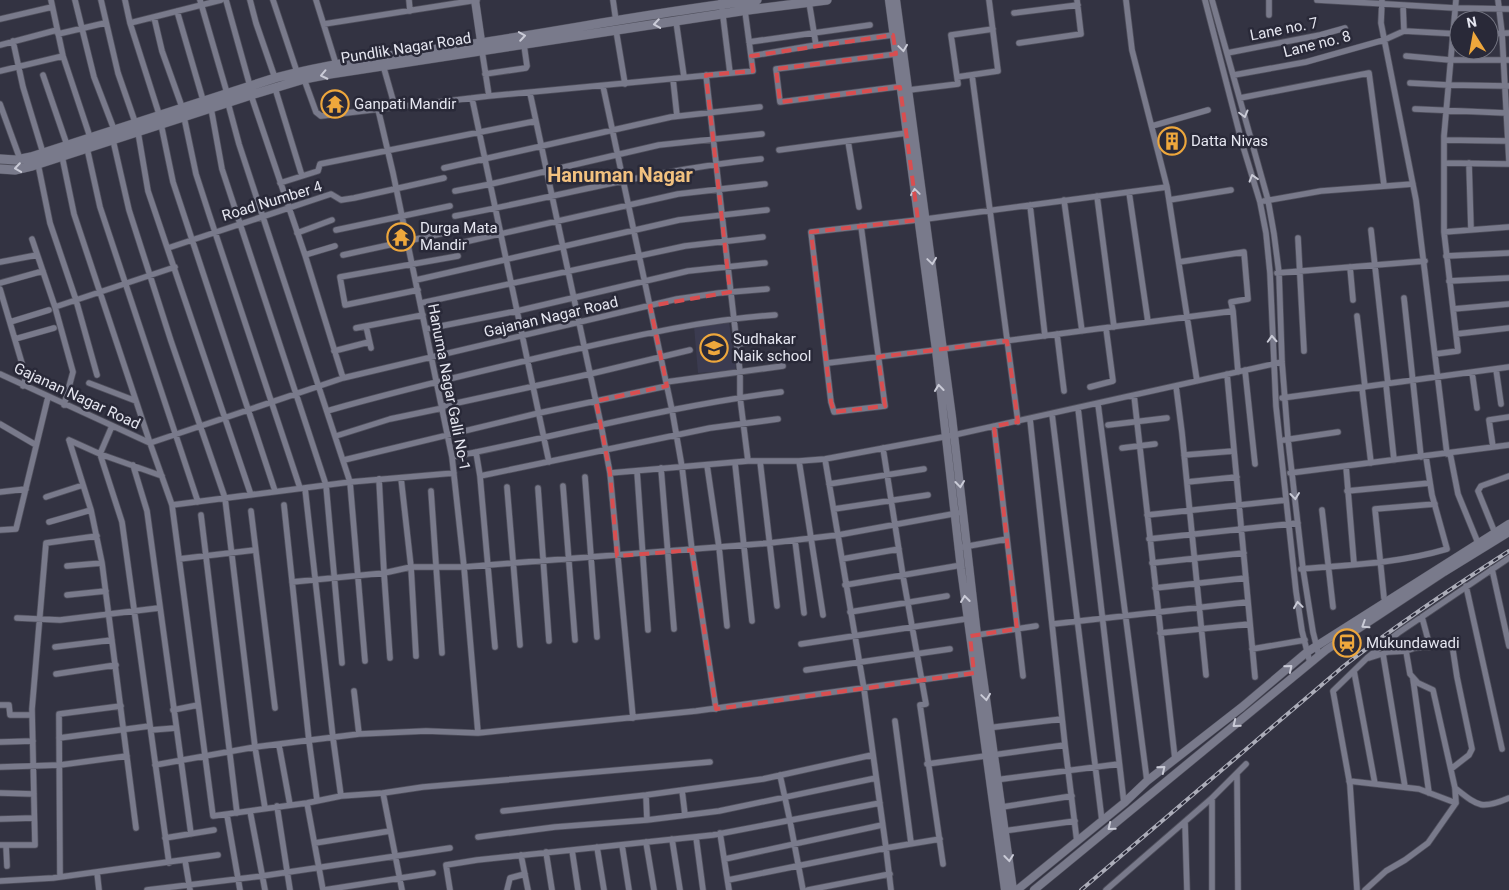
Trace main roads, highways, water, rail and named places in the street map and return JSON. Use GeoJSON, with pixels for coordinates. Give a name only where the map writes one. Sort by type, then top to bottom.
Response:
{"type":"FeatureCollection","features":[{"type":"Feature","properties":{"kind":"main road","name":"Pundlik Nagar Road"},"geometry":{"type":"LineString","coordinates":[[0,159],[20,159],[90,137],[115,136],[138,132],[228,103],[275,78],[297,72],[367,58],[524,45],[721,2],[757,0]]}},
{"type":"Feature","properties":{"kind":"main road","name":"Pundlik Nagar Road"},"geometry":{"type":"LineString","coordinates":[[0,169],[15,170],[87,148],[115,136],[135,122],[226,93],[275,88],[304,80],[383,64],[616,26],[676,21],[827,0]]}},
{"type":"Feature","properties":{"kind":"railway"},"geometry":{"type":"LineString","coordinates":[[1081,890],[1345,665],[1426,606],[1509,551]]}},
{"type":"Feature","properties":{"kind":"place","name":"Ganpati Mandir"},"geometry":{"type":"Point","coordinates":[335,104]}},
{"type":"Feature","properties":{"kind":"place","name":"Datta Nivas"},"geometry":{"type":"Point","coordinates":[1172,141]}},
{"type":"Feature","properties":{"kind":"place","name":"Durga Mata Mandir"},"geometry":{"type":"Point","coordinates":[401,237]}},
{"type":"Feature","properties":{"kind":"place","name":"Sudhakar Naik school"},"geometry":{"type":"Point","coordinates":[714,348]}},
{"type":"Feature","properties":{"kind":"place","name":"Mukundawadi"},"geometry":{"type":"Point","coordinates":[1347,643]}},
{"type":"Feature","properties":{"kind":"district","name":"Hanuman Nagar"},"geometry":{"type":"Point","coordinates":[620,175]}}]}
